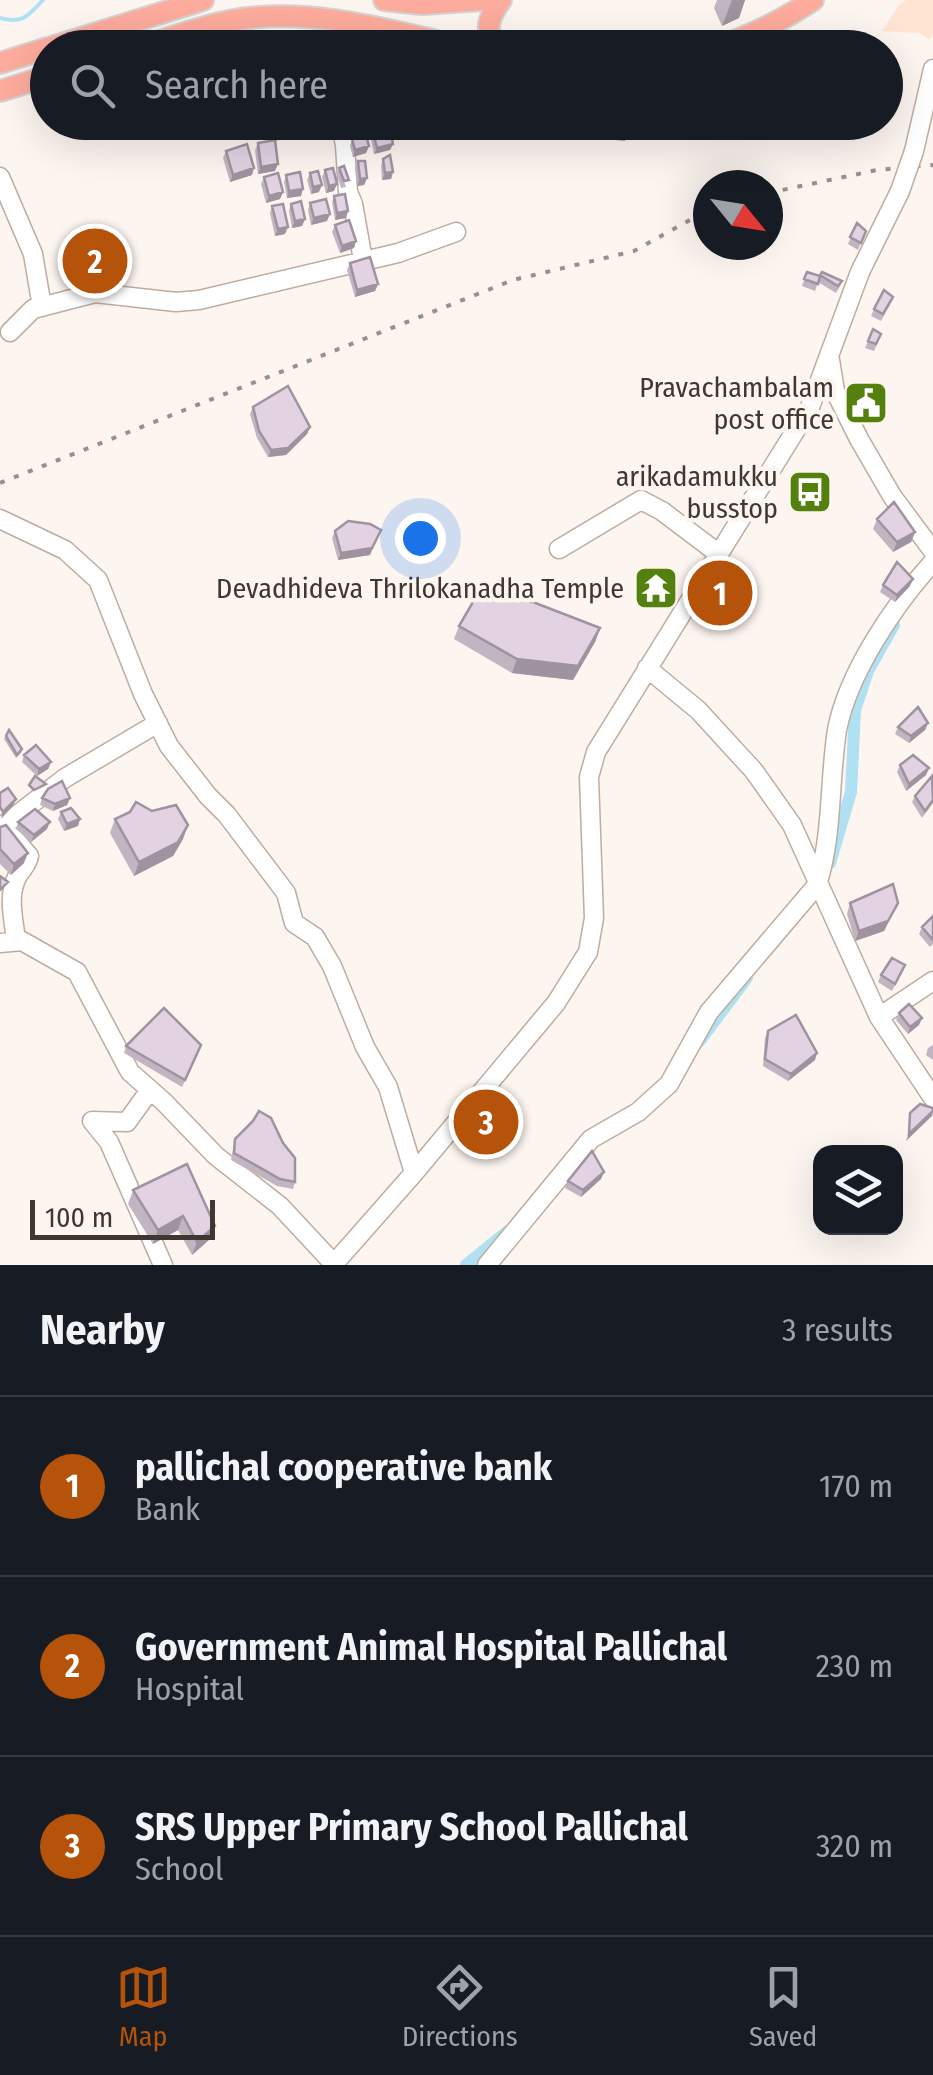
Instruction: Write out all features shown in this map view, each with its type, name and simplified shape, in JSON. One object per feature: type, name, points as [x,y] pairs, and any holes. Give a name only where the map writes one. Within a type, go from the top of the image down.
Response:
[{"type":"main road","points":[[106,30],[204,0]]},
{"type":"main road","points":[[384,0],[422,4],[481,0]]},
{"type":"main road","points":[[488,30],[492,13],[501,0]]},
{"type":"main road","points":[[758,30],[813,0]]},
{"type":"main road","points":[[200,30],[230,21],[310,16],[379,30]]},
{"type":"main road","points":[[0,63],[30,54]]},
{"type":"main road","points":[[0,91],[30,82]]},
{"type":"street","points":[[339,30],[340,22]]},
{"type":"street","points":[[158,723],[66,778],[2,826],[29,856],[11,896],[8,942],[22,940],[77,972],[130,1072],[216,1156],[280,1206],[333,1264],[556,1003],[588,952],[594,918],[589,777],[596,752],[810,407],[860,272],[900,192],[933,69]]},
{"type":"street","points":[[344,140],[348,192],[354,204],[364,260]]},
{"type":"street","points":[[0,177],[33,254],[42,307]]},
{"type":"street","points":[[10,332],[33,310],[95,292],[176,302],[199,300],[398,252],[456,232]]},
{"type":"street","points":[[829,356],[835,391],[859,439],[892,496],[933,551]]},
{"type":"street","points":[[559,548],[641,500],[719,554]]},
{"type":"street","points":[[0,519],[65,550],[98,580],[143,694],[170,746],[286,894],[294,923],[315,936],[332,966],[365,1048],[388,1087],[414,1173]]},
{"type":"street","points":[[486,1265],[591,1139],[638,1112],[669,1084],[709,1012],[817,885],[824,862],[838,727],[854,679],[885,626],[933,562]]},
{"type":"street","points":[[648,668],[698,710],[754,771],[792,825],[879,1017],[933,1098]]},
{"type":"street","points":[[879,1017],[933,981]]},
{"type":"street","points":[[150,1090],[127,1122],[92,1121],[109,1142],[164,1265]]},
{"type":"shaded area","points":[[906,0],[933,0],[930,40],[919,33],[883,30]]},
{"type":"shaded area","points":[[81,238],[114,239],[108,283],[76,284]]},
{"type":"building","points":[[275,140],[278,164],[261,167],[258,143]]},
{"type":"building","points":[[352,140],[367,140],[369,146],[355,150]]},
{"type":"building","points":[[375,140],[392,140],[393,144],[377,148]]},
{"type":"building","points":[[247,144],[254,168],[233,175],[226,151]]},
{"type":"building","points":[[390,155],[393,172],[385,173],[383,159]]},
{"type":"building","points":[[358,161],[365,161],[367,178],[360,179]]},
{"type":"building","points":[[344,166],[349,180],[344,181],[339,168]]},
{"type":"building","points":[[333,168],[337,184],[329,186],[325,170]]},
{"type":"building","points":[[318,171],[322,185],[313,187],[310,173]]},
{"type":"building","points":[[300,172],[303,189],[289,191],[286,175]]},
{"type":"building","points":[[278,173],[283,192],[269,196],[264,177]]},
{"type":"building","points":[[345,194],[348,211],[337,213],[334,196]]},
{"type":"building","points":[[326,199],[330,214],[314,218],[310,203]]},
{"type":"building","points":[[301,201],[305,219],[295,221],[291,204]]},
{"type":"building","points":[[283,204],[288,227],[278,229],[272,206]]},
{"type":"building","points":[[349,220],[356,241],[342,246],[335,225]]},
{"type":"building","points":[[857,223],[866,231],[861,243],[850,237]]},
{"type":"building","points":[[370,257],[378,284],[357,290],[350,263]]},
{"type":"building","points":[[807,272],[820,276],[818,284],[804,279]]},
{"type":"building","points":[[822,272],[842,281],[838,286],[820,275]]},
{"type":"building","points":[[884,290],[893,297],[883,314],[874,309]]},
{"type":"building","points":[[873,329],[881,334],[876,344],[868,341]]},
{"type":"building","points":[[288,386],[310,427],[288,448],[271,450],[259,431],[253,407]]},
{"type":"building","points":[[875,386],[878,404],[863,405],[859,388]]},
{"type":"building","points":[[894,502],[915,532],[897,542],[877,519]]},
{"type":"building","points":[[348,521],[381,530],[372,548],[341,553],[335,531]]},
{"type":"building","points":[[897,562],[913,579],[897,595],[883,585]]},
{"type":"building","points":[[716,569],[739,583],[728,602],[706,590]]},
{"type":"building","points":[[484,583],[600,628],[578,666],[517,659],[459,626]]},
{"type":"building","points":[[918,707],[928,723],[911,736],[898,727]]},
{"type":"building","points":[[9,730],[22,749],[17,755],[6,736]]},
{"type":"building","points":[[36,745],[51,762],[39,769],[24,755]]},
{"type":"building","points":[[913,755],[929,768],[909,784],[900,765]]},
{"type":"building","points":[[35,776],[46,784],[34,790],[29,785]]},
{"type":"building","points":[[932,776],[933,800],[925,811],[915,796]]},
{"type":"building","points":[[62,781],[70,798],[55,804],[42,798],[48,789]]},
{"type":"building","points":[[8,788],[16,799],[3,812],[0,793]]},
{"type":"building","points":[[136,802],[152,811],[176,805],[188,825],[178,842],[139,862],[115,819],[130,812]]},
{"type":"building","points":[[71,808],[80,819],[67,824],[61,812]]},
{"type":"building","points":[[35,809],[50,822],[34,835],[18,822]]},
{"type":"building","points":[[6,825],[28,853],[14,864],[0,849],[0,827]]},
{"type":"building","points":[[893,884],[898,903],[888,921],[859,931],[850,903]]},
{"type":"building","points":[[933,916],[933,940],[922,927]]},
{"type":"building","points":[[892,958],[905,965],[895,984],[881,975]]},
{"type":"building","points":[[909,1004],[922,1018],[910,1027],[899,1013]]},
{"type":"building","points":[[164,1008],[201,1045],[185,1080],[126,1046]]},
{"type":"building","points":[[796,1015],[817,1053],[791,1074],[765,1059],[768,1031]]},
{"type":"building","points":[[491,1099],[503,1117],[490,1130],[475,1112]]},
{"type":"building","points":[[920,1104],[933,1111],[909,1134],[910,1113]]},
{"type":"building","points":[[259,1111],[271,1118],[295,1158],[295,1182],[280,1179],[234,1153],[235,1139]]},
{"type":"building","points":[[592,1151],[604,1172],[583,1190],[568,1181]]},
{"type":"building","points":[[187,1164],[215,1226],[197,1242],[183,1216],[158,1230],[133,1190]]},
{"type":"waterway","points":[[0,18],[24,17],[43,0]]},
{"type":"waterway","points":[[830,863],[851,792],[855,710],[868,671],[894,625]]},
{"type":"waterway","points":[[699,1042],[747,978]]},
{"type":"waterway","points":[[466,1265],[508,1231]]},
{"type":"railway","points":[[783,190],[877,170],[933,165]]},
{"type":"railway","points":[[0,483],[513,280],[634,251],[693,218]]},
{"type":"place","name":"Government Animal Hospital Pallichal","points":[[95,261]]},
{"type":"place","name":"Pravachambalam post office","points":[[866,403]]},
{"type":"place","name":"arikadamukku busstop","points":[[810,492]]},
{"type":"place","name":"Devadhideva Thrilokanadha Temple","points":[[656,588]]},
{"type":"place","name":"pallichal cooperative bank","points":[[720,593]]},
{"type":"place","name":"SRS Upper Primary School Pallichal","points":[[486,1122]]}]
